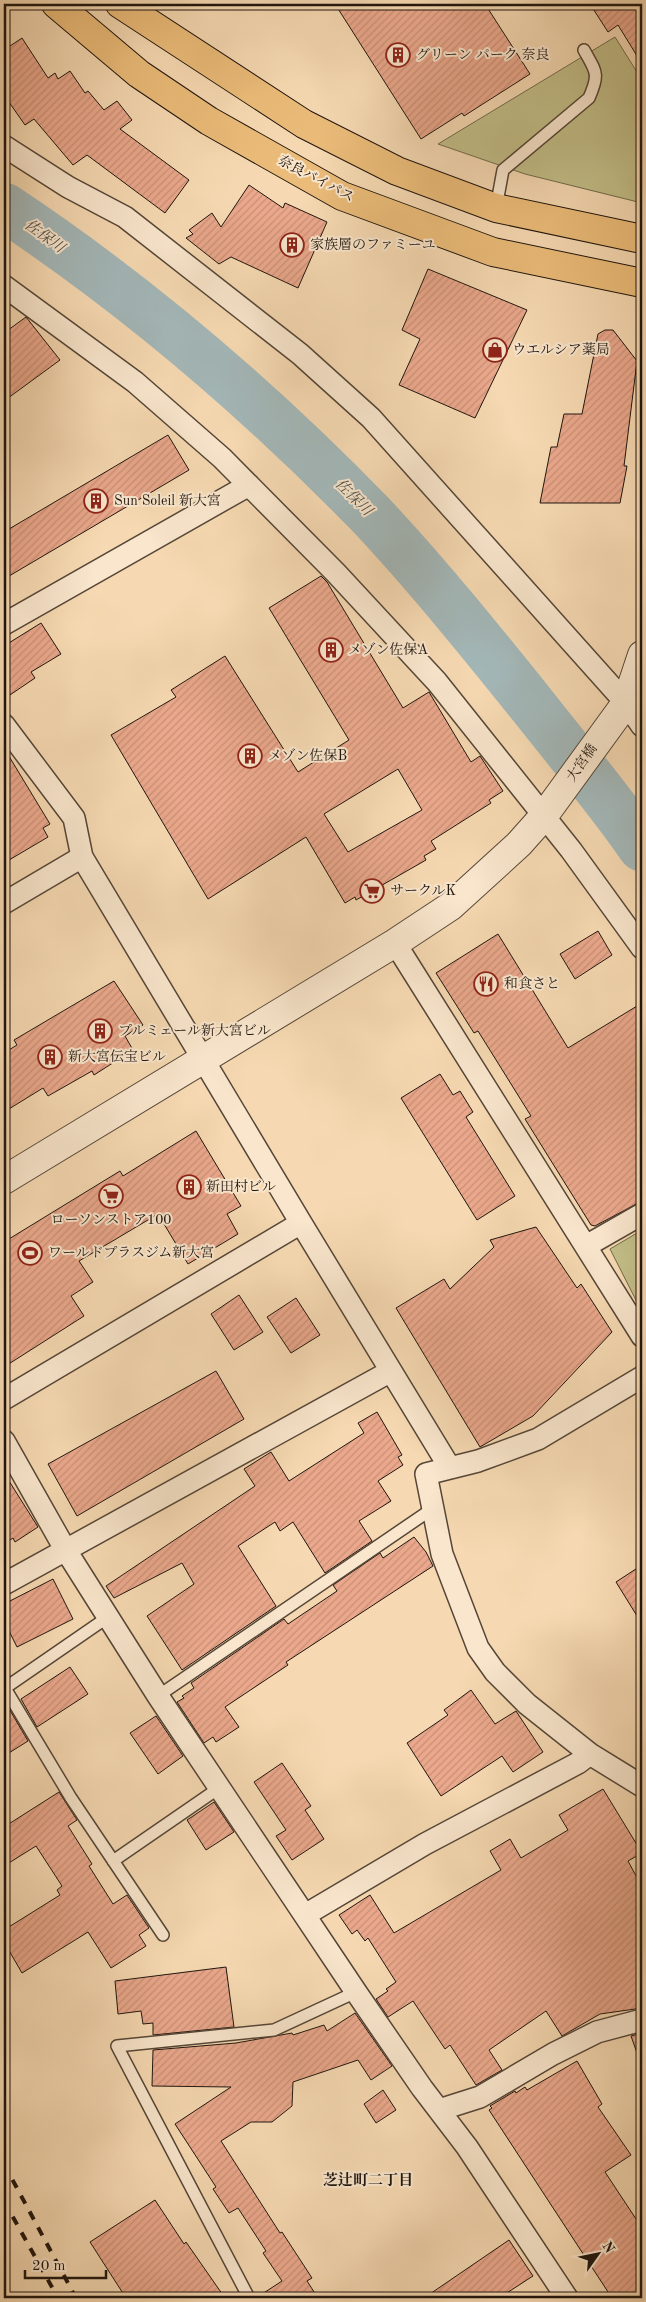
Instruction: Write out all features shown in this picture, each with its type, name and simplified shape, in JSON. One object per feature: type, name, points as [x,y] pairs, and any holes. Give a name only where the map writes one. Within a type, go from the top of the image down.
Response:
[{"type":"highway","name":"奈良バイパス","points":[[56,4],[138,74],[209,121],[342,196],[493,252],[642,283]]},
{"type":"highway","points":[[120,4],[304,124],[396,171],[496,208],[642,239]]},
{"type":"street","points":[[4,146],[68,187],[124,216],[307,360],[371,418],[626,711],[642,726]]},
{"type":"street","points":[[4,286],[135,382],[222,458],[336,573],[437,682],[548,811],[571,850],[642,948]]},
{"type":"street","points":[[4,624],[249,485]]},
{"type":"street","name":"大宮橋","points":[[4,1180],[396,943],[451,906],[519,844],[548,811],[626,711],[642,655]]},
{"type":"street","points":[[4,725],[74,818],[82,857],[300,1223],[450,1468]]},
{"type":"street","points":[[4,903],[82,857]]},
{"type":"street","points":[[396,943],[642,1336]]},
{"type":"street","points":[[586,1246],[642,1214]]},
{"type":"street","points":[[4,1399],[300,1223]]},
{"type":"street","points":[[4,1584],[391,1371]]},
{"type":"street","points":[[642,1377],[538,1439],[478,1461],[426,1474],[442,1554],[478,1648],[495,1672],[527,1704],[590,1754],[642,1786]]},
{"type":"street","points":[[4,1441],[65,1549],[158,1696],[356,1992],[467,2147],[567,2298]]},
{"type":"street","points":[[305,1915],[425,1844],[578,1763],[590,1754]]},
{"type":"street","points":[[439,2110],[480,2097],[553,2054],[597,2032],[642,2020]]},
{"type":"lane","points":[[496,208],[503,170],[589,98],[596,82],[596,72],[584,50]]},
{"type":"lane","points":[[158,1696],[432,1509]]},
{"type":"lane","points":[[108,1617],[5,1688],[71,1798],[163,1934]]},
{"type":"lane","points":[[113,1861],[219,1788]]},
{"type":"lane","points":[[249,2298],[117,2046],[274,2030],[356,1992]]},
{"type":"shaded area","points":[[615,37],[642,80],[642,203],[525,174],[438,144]]},
{"type":"shaded area","points":[[642,1230],[642,1312],[610,1249]]},
{"type":"building","name":"グリーン パーク 奈良","points":[[335,4],[485,4],[530,74],[464,116],[462,113],[421,139]]},
{"type":"building","points":[[590,4],[642,4],[642,64],[618,25],[608,32]]},
{"type":"building","points":[[22,38],[48,78],[55,73],[58,79],[70,71],[85,93],[88,91],[104,110],[117,101],[132,120],[120,129],[189,180],[165,213],[87,155],[73,165],[34,119],[25,125],[4,95],[4,50]]},
{"type":"building","points":[[249,185],[283,208],[285,203],[327,222],[298,288],[231,257],[219,264],[186,238],[193,234],[189,230],[212,213],[221,227]]},
{"type":"building","points":[[428,269],[527,310],[475,418],[399,385],[420,339],[402,330]]},
{"type":"building","points":[[26,317],[60,360],[4,401],[4,333]]},
{"type":"building","points":[[605,330],[613,330],[637,361],[624,466],[627,466],[620,503],[540,503],[551,447],[557,447],[564,414],[582,414],[598,334]]},
{"type":"building","name":"Sun Soleil 新大宮","points":[[168,435],[189,470],[4,579],[4,532]]},
{"type":"building","points":[[321,576],[327,582],[403,708],[429,692],[471,762],[480,756],[503,791],[489,800],[491,803],[431,841],[436,849],[424,856],[426,860],[356,900],[355,897],[345,903],[306,837],[208,899],[111,735],[176,697],[171,690],[225,656],[298,772],[349,740],[269,608]],"holes":[[[398,769],[422,810],[348,852],[324,814]]]},
{"type":"building","points":[[41,623],[61,654],[31,672],[35,678],[4,699],[4,646]]},
{"type":"building","points":[[4,748],[50,824],[43,828],[48,837],[4,863]]},
{"type":"building","points":[[598,931],[612,955],[575,979],[560,954]]},
{"type":"building","points":[[498,934],[568,1048],[642,1003],[642,1201],[595,1226],[591,1225],[525,1119],[531,1116],[478,1031],[474,1033],[436,973]]},
{"type":"building","points":[[114,981],[143,1025],[125,1036],[133,1050],[94,1075],[92,1071],[48,1096],[43,1088],[4,1112],[4,1053],[17,1045],[14,1040]]},
{"type":"building","points":[[440,1074],[453,1095],[460,1091],[473,1112],[466,1117],[515,1196],[477,1220],[401,1098]]},
{"type":"building","points":[[196,1131],[241,1206],[227,1214],[238,1234],[188,1264],[158,1214],[79,1261],[93,1282],[71,1296],[84,1316],[4,1367],[4,1242],[120,1171],[123,1176]]},
{"type":"building","points":[[536,1227],[577,1288],[581,1284],[612,1332],[533,1416],[480,1447],[396,1308],[444,1279],[450,1289],[494,1247],[490,1240]]},
{"type":"building","points":[[239,1295],[263,1332],[234,1350],[211,1314]]},
{"type":"building","points":[[296,1298],[320,1335],[291,1353],[267,1317]]},
{"type":"building","points":[[216,1371],[244,1419],[77,1516],[48,1464]]},
{"type":"building","points":[[377,1412],[402,1455],[398,1457],[403,1465],[378,1481],[391,1501],[359,1521],[372,1541],[325,1573],[293,1522],[280,1531],[275,1522],[238,1546],[276,1606],[182,1670],[147,1616],[194,1584],[182,1563],[114,1598],[106,1586],[255,1486],[244,1469],[271,1452],[289,1481],[364,1433],[358,1423]]},
{"type":"building","points":[[4,1473],[38,1527],[15,1542],[13,1538],[4,1544]]},
{"type":"building","points":[[414,1537],[426,1552],[433,1566],[286,1662],[288,1665],[225,1707],[239,1727],[216,1742],[213,1737],[204,1743],[177,1702],[194,1688],[191,1683],[284,1619],[288,1624],[337,1591],[333,1585],[380,1553],[383,1558]]},
{"type":"building","points":[[642,1565],[642,1624],[616,1582]]},
{"type":"building","points":[[53,1579],[73,1619],[17,1647],[4,1621],[4,1604]]},
{"type":"building","points":[[70,1667],[88,1694],[37,1727],[21,1699]]},
{"type":"building","points":[[471,1690],[495,1724],[516,1711],[543,1752],[513,1772],[502,1756],[441,1796],[407,1743],[448,1715],[444,1710]]},
{"type":"building","points":[[4,1700],[28,1741],[4,1756]]},
{"type":"building","points":[[156,1716],[183,1756],[158,1774],[130,1733]]},
{"type":"building","points":[[282,1763],[311,1806],[305,1810],[324,1839],[292,1860],[276,1836],[286,1830],[254,1782]]},
{"type":"building","points":[[603,1789],[642,1853],[628,1861],[642,1887],[642,2008],[600,2014],[562,2036],[546,2011],[489,2050],[502,2070],[476,2085],[450,2045],[445,2049],[413,2001],[388,2017],[376,1999],[388,1991],[386,1989],[396,1982],[368,1938],[365,1941],[357,1930],[352,1934],[339,1915],[370,1895],[394,1933],[501,1870],[490,1851],[510,1839],[521,1858],[568,1830],[559,1815]]},
{"type":"building","points":[[59,1792],[77,1820],[68,1826],[92,1864],[89,1866],[113,1904],[127,1895],[149,1928],[139,1935],[146,1946],[111,1968],[88,1932],[22,1973],[4,1942],[4,1930],[60,1895],[57,1890],[62,1886],[36,1846],[4,1866],[4,1827]]},
{"type":"building","points":[[214,1802],[234,1832],[206,1850],[187,1820]]},
{"type":"building","points":[[226,1967],[234,2027],[153,2035],[153,2023],[143,2024],[141,2011],[118,2014],[115,1981]]},
{"type":"building","points":[[355,2013],[392,2066],[371,2080],[358,2060],[293,2082],[292,2106],[272,2122],[251,2122],[221,2141],[280,2233],[282,2232],[312,2278],[307,2281],[318,2298],[256,2298],[282,2281],[263,2253],[266,2251],[238,2208],[229,2213],[213,2189],[216,2187],[175,2124],[231,2087],[152,2086],[153,2050],[236,2043],[292,2033],[293,2035],[324,2025],[327,2031]]},
{"type":"building","points":[[642,2033],[642,2052],[637,2053],[631,2036]]},
{"type":"building","points":[[577,2061],[602,2104],[598,2107],[631,2155],[605,2172],[642,2228],[642,2298],[612,2298],[489,2110],[492,2108],[490,2106],[515,2091],[516,2093],[525,2087],[527,2090]]},
{"type":"building","points":[[383,2090],[396,2110],[376,2123],[364,2104]]},
{"type":"building","points":[[155,2200],[184,2244],[186,2242],[225,2298],[126,2298],[90,2242]]},
{"type":"building","points":[[509,2240],[533,2276],[499,2298],[424,2298]]},
{"type":"waterway","name":"佐保川","points":[[4,207],[101,276],[195,351],[286,431],[371,515],[393,538],[496,660],[604,795],[642,847]]},
{"type":"railway","points":[[4,2164],[76,2298]]},
{"type":"railway","points":[[4,2201],[58,2298]]},
{"type":"place","name":"グリーン パーク 奈良","points":[[398,55]]},
{"type":"place","name":"家族層のファミーユ","points":[[292,245]]},
{"type":"place","name":"ウエルシア薬局","points":[[495,350]]},
{"type":"place","name":"Sun Soleil 新大宮","points":[[96,501]]},
{"type":"place","name":"メゾン佐保A","points":[[331,650]]},
{"type":"place","name":"メゾン佐保B","points":[[250,756]]},
{"type":"place","name":"サークルK","points":[[372,891]]},
{"type":"place","name":"和食さと","points":[[486,984]]},
{"type":"place","name":"プルミェール新大宮ビル","points":[[100,1031]]},
{"type":"place","name":"新大宮伝宝ビル","points":[[50,1057]]},
{"type":"place","name":"新田村ビル","points":[[189,1187]]},
{"type":"place","name":"ローソンストア100","points":[[111,1196]]},
{"type":"place","name":"ワールドプラスジム新大宮","points":[[30,1253]]},
{"type":"district","name":"芝辻町二丁目","points":[[368,2181]]}]
